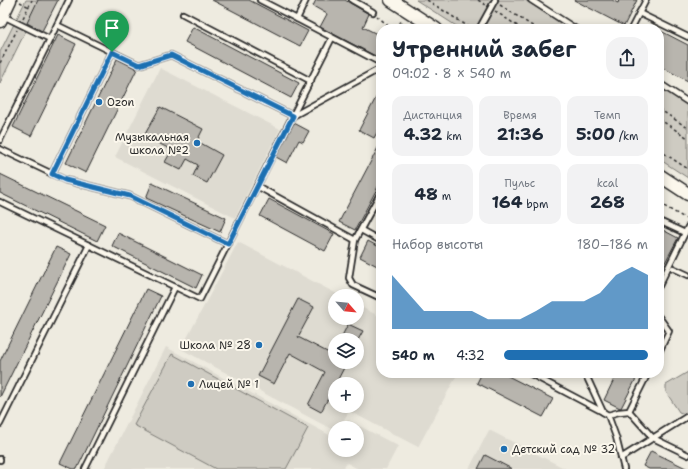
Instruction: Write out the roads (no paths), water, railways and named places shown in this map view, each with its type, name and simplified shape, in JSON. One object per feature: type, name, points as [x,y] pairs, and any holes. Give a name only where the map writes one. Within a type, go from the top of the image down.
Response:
[{"type":"main road","points":[[1,18],[10,0]]},
{"type":"main road","points":[[391,0],[428,24]]},
{"type":"main road","points":[[664,178],[688,194]]},
{"type":"lane","points":[[0,140],[69,0]]},
{"type":"lane","points":[[260,0],[376,60]]},
{"type":"lane","points":[[297,19],[306,0]]},
{"type":"lane","points":[[352,0],[373,12]]},
{"type":"lane","points":[[482,24],[495,0]]},
{"type":"lane","points":[[531,0],[568,24]]},
{"type":"lane","points":[[634,24],[646,0]]},
{"type":"lane","points":[[640,13],[662,24]]},
{"type":"lane","points":[[183,14],[311,81]]},
{"type":"lane","points":[[1,18],[20,24],[50,38]]},
{"type":"lane","points":[[57,25],[139,65],[171,55],[293,116]]},
{"type":"lane","points":[[664,25],[688,37]]},
{"type":"lane","points":[[0,202],[200,300],[332,38]]},
{"type":"lane","points":[[52,174],[112,52]]},
{"type":"lane","points":[[293,116],[376,71]]},
{"type":"lane","points":[[664,86],[688,102]]},
{"type":"lane","points":[[0,149],[65,180],[130,196],[228,244]]},
{"type":"lane","points":[[258,186],[355,240]]},
{"type":"lane","points":[[376,201],[355,240],[349,278],[353,285],[376,296]]},
{"type":"lane","points":[[664,223],[685,233]]},
{"type":"lane","points":[[664,276],[688,227]]},
{"type":"lane","points":[[360,230],[376,238]]},
{"type":"lane","points":[[0,424],[89,245]]},
{"type":"lane","points":[[673,268],[688,275]]},
{"type":"lane","points":[[85,469],[175,287]]},
{"type":"lane","points":[[664,323],[670,331],[664,342]]},
{"type":"lane","points":[[538,378],[608,416],[624,469]]},
{"type":"lane","points":[[587,378],[603,412]]},
{"type":"lane","points":[[629,411],[646,378]]},
{"type":"lane","points":[[608,416],[619,412],[629,411]]},
{"type":"lane","points":[[629,411],[653,438],[688,456]]},
{"type":"lane","points":[[621,458],[688,416]]},
{"type":"place","name":"Ozon","points":[[99,102]]},
{"type":"place","name":"Музыкальная школа №2","points":[[197,143]]},
{"type":"place","name":"Школа № 28","points":[[259,345]]},
{"type":"place","name":"Лицей № 1","points":[[191,384]]},
{"type":"place","name":"Детский сад № 32","points":[[504,449]]}]
